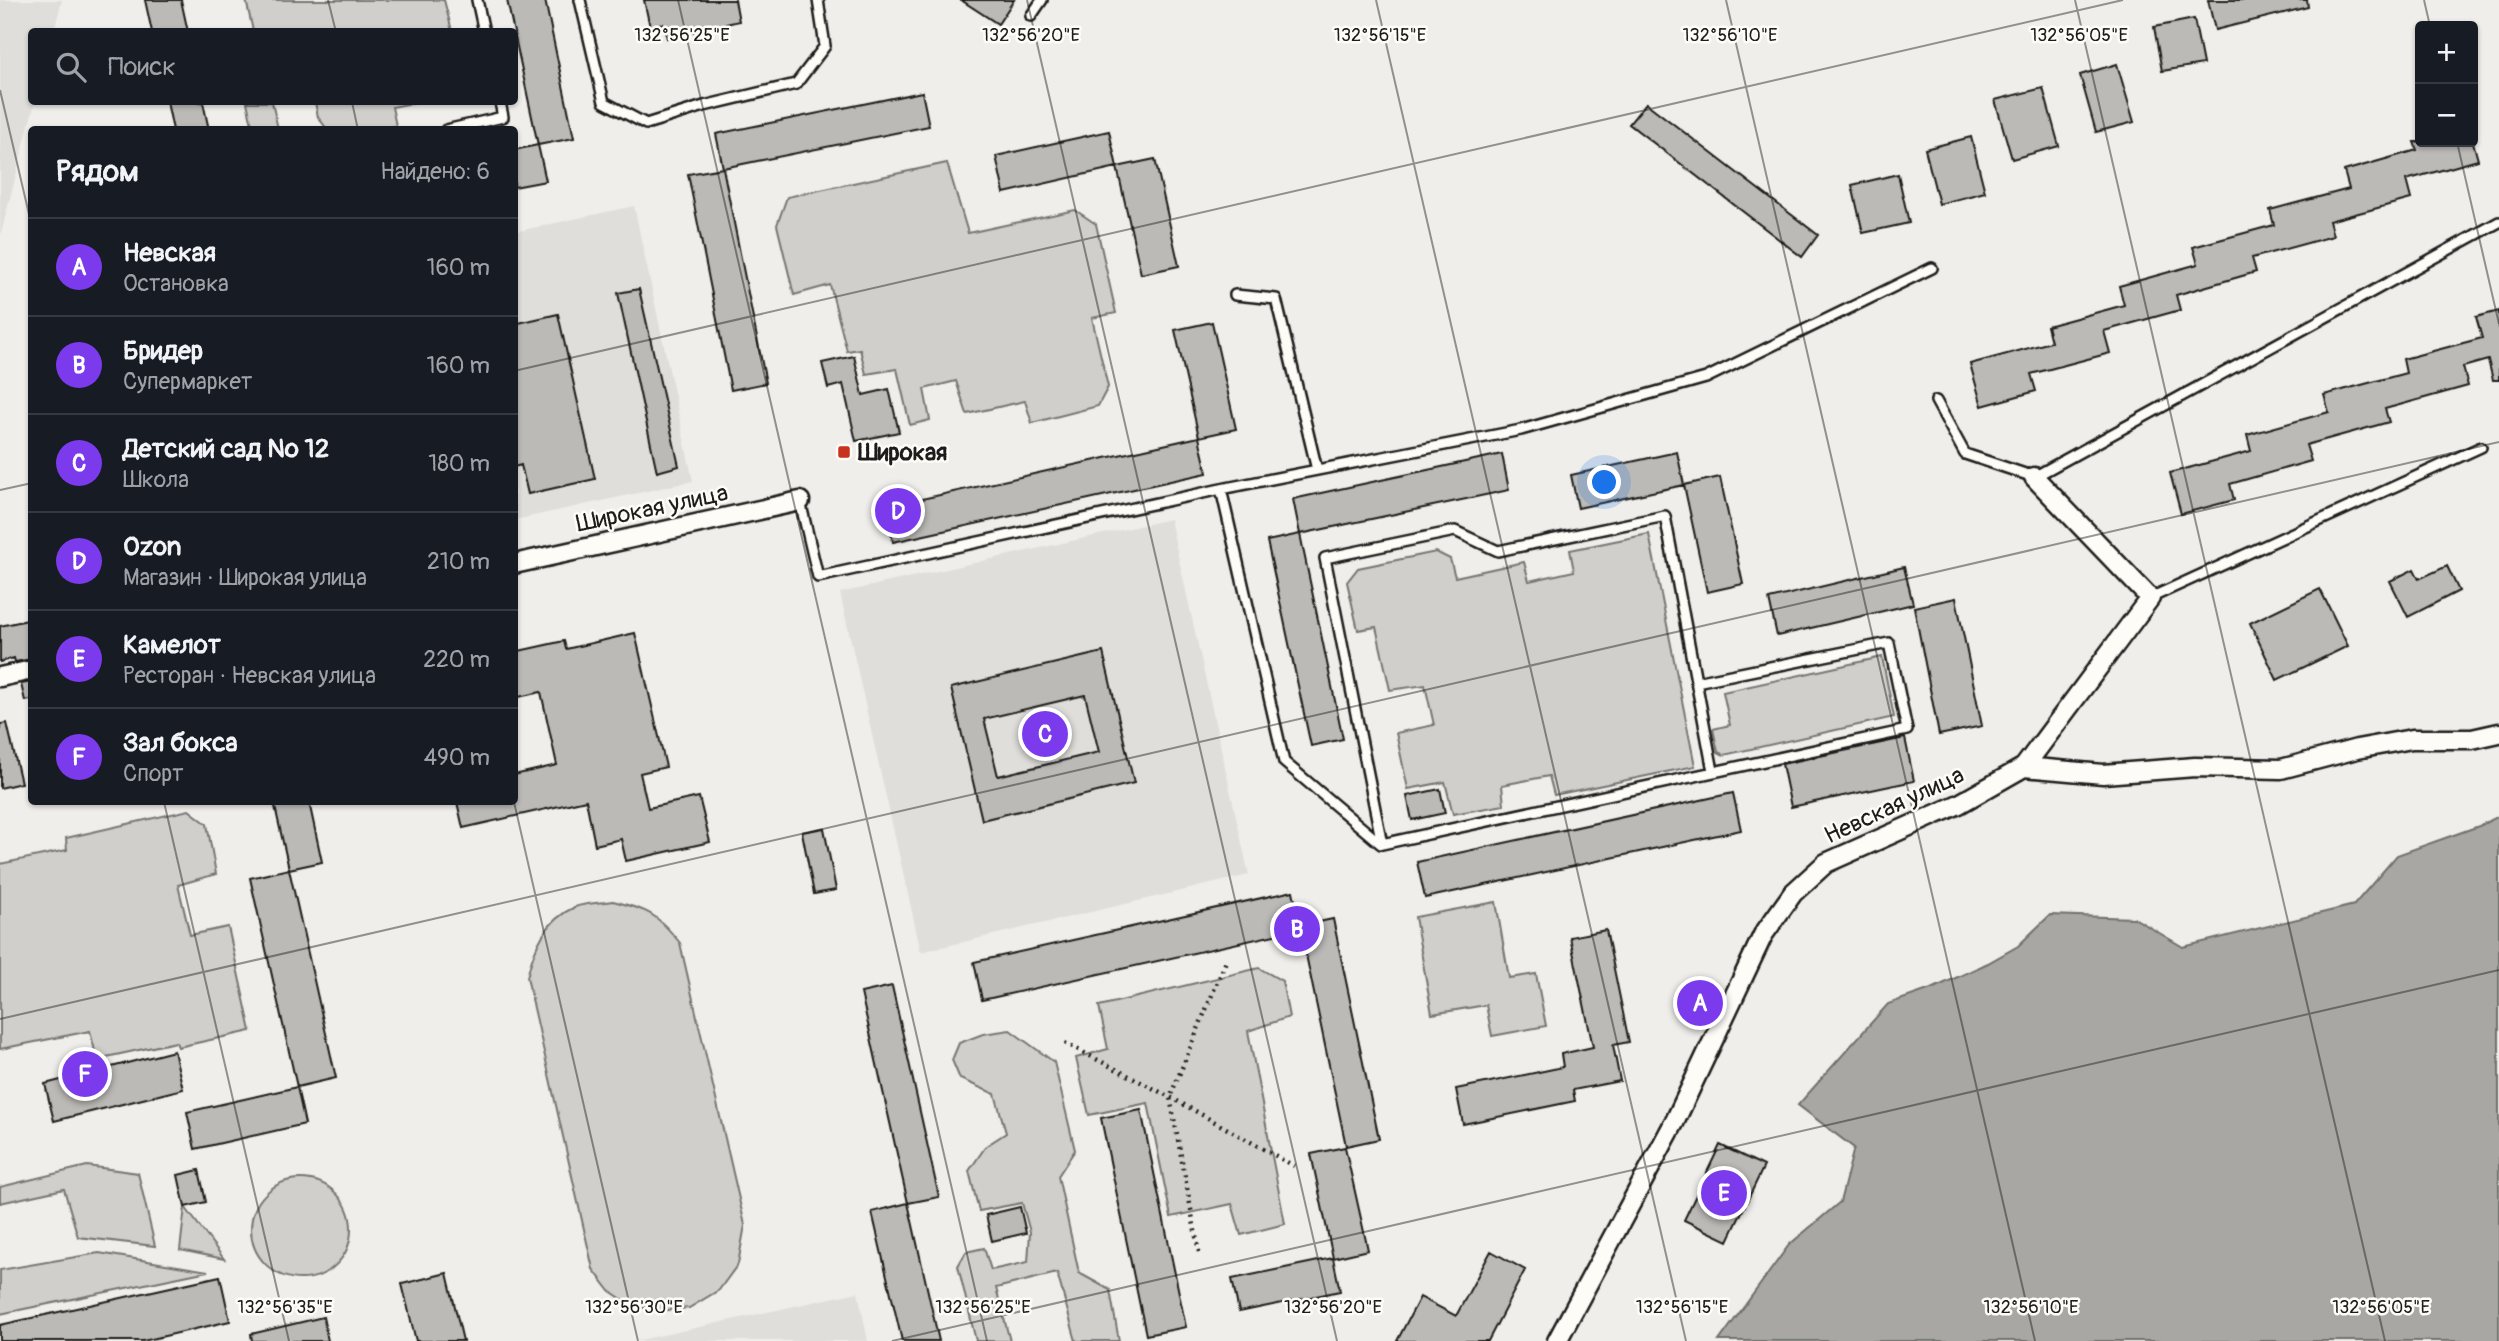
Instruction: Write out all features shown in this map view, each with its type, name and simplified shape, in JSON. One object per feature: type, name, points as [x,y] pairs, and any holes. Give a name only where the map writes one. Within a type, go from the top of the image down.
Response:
[{"type":"street","points":[[2034,477],[2150,598]]},
{"type":"street","name":"Широкая улица","points":[[518,563],[800,501]]},
{"type":"street","name":"Невская улица","points":[[1557,1341],[1675,1121],[1763,935],[1793,893],[1826,863],[1959,804],[2024,766],[2150,598]]},
{"type":"street","points":[[0,677],[28,671]]},
{"type":"street","points":[[2024,766],[2103,774],[2196,767],[2281,769],[2357,748],[2412,739],[2472,739],[2499,733]]},
{"type":"lane","points":[[477,0],[483,28]]},
{"type":"lane","points":[[580,0],[604,102],[646,124],[704,106],[796,84],[825,46],[818,0]]},
{"type":"lane","points":[[1031,16],[1042,0]]},
{"type":"lane","points":[[464,126],[503,117],[501,105]]},
{"type":"lane","points":[[1937,401],[1965,454],[2034,477],[2499,222]]},
{"type":"lane","points":[[800,501],[818,577],[1221,489],[1521,430],[1706,379],[1932,268]]},
{"type":"lane","points":[[1235,295],[1276,299],[1317,470]]},
{"type":"lane","points":[[2150,598],[2481,447]]},
{"type":"lane","points":[[1221,489],[1284,762],[1382,845]]},
{"type":"lane","points":[[1382,845],[1325,558],[1455,531],[1498,551],[1665,516],[1713,771]]},
{"type":"lane","points":[[1382,845],[1907,730],[1889,643],[1696,682]]},
{"type":"path","points":[[1199,1252],[1170,1097],[1226,961]]},
{"type":"path","points":[[1065,1043],[1170,1097],[1294,1166]]},
{"type":"shaded area","points":[[0,0],[62,0],[55,28],[28,28],[28,105],[34,105],[0,237]]},
{"type":"shaded area","points":[[246,0],[444,0],[451,28],[252,28]]},
{"type":"shaded area","points":[[248,105],[273,105],[277,126],[252,126]]},
{"type":"shaded area","points":[[316,105],[402,105],[392,107],[396,126],[325,126],[318,117]]},
{"type":"shaded area","points":[[947,163],[968,233],[1075,210],[1096,224],[1116,313],[1092,318],[1108,387],[1098,406],[1032,423],[1025,401],[967,414],[956,381],[924,389],[930,420],[910,425],[897,369],[866,374],[860,349],[847,351],[830,285],[794,295],[777,225],[787,197]]},
{"type":"shaded area","points":[[634,206],[693,481],[518,519],[518,231]]},
{"type":"shaded area","points":[[1170,519],[1249,875],[921,952],[840,593]]},
{"type":"shaded area","points":[[1649,534],[1695,766],[1554,795],[1549,776],[1502,785],[1504,805],[1453,814],[1445,782],[1408,789],[1396,733],[1434,725],[1425,685],[1390,690],[1376,627],[1358,630],[1347,582],[1358,568],[1436,552],[1450,559],[1455,577],[1524,562],[1529,581],[1574,571],[1570,550]]},
{"type":"shaded area","points":[[1882,657],[1894,717],[1724,755],[1718,752],[1713,729],[1730,725],[1723,692]]},
{"type":"shaded area","points":[[189,810],[207,824],[216,874],[178,885],[190,935],[228,927],[251,1031],[178,1047],[176,1042],[97,1059],[90,1031],[0,1049],[0,864],[67,850],[66,838]]},
{"type":"shaded area","points":[[2499,816],[2499,1341],[1719,1341],[1789,1245],[1840,1202],[1854,1148],[1798,1105],[1888,1004],[1934,988],[1988,963],[2018,946],[2050,915],[2134,918],[2183,947],[2354,905],[2397,855],[2479,826]]},
{"type":"shaded area","points":[[613,901],[635,907],[658,919],[680,943],[745,1225],[738,1264],[719,1290],[689,1308],[658,1311],[631,1305],[610,1291],[593,1269],[527,977],[542,936],[556,919],[575,907]]},
{"type":"shaded area","points":[[1496,902],[1509,978],[1536,974],[1546,1026],[1492,1036],[1486,1005],[1432,1014],[1415,917]]},
{"type":"shaded area","points":[[1259,968],[1282,981],[1289,1017],[1248,1031],[1285,1224],[1241,1235],[1232,1204],[1171,1217],[1148,1103],[1089,1115],[1076,1058],[1108,1049],[1099,1006]]},
{"type":"shaded area","points":[[1010,1030],[1054,1062],[1075,1150],[1058,1176],[1079,1273],[1110,1290],[1119,1341],[1076,1341],[1057,1273],[996,1288],[1010,1341],[976,1341],[958,1266],[966,1252],[984,1248],[991,1270],[1028,1262],[1030,1232],[1022,1203],[979,1211],[969,1171],[986,1146],[1006,1133],[995,1094],[960,1079],[952,1060],[959,1043],[983,1034]]},
{"type":"shaded area","points":[[87,1166],[138,1173],[155,1246],[78,1237],[64,1189],[0,1203],[0,1187]]},
{"type":"shaded area","points":[[301,1179],[329,1187],[343,1201],[351,1229],[343,1257],[329,1271],[301,1279],[273,1271],[259,1257],[251,1229],[259,1201],[273,1187]]},
{"type":"shaded area","points":[[185,1207],[224,1259],[180,1250]]},
{"type":"shaded area","points":[[99,1253],[208,1271],[0,1314],[0,1270]]},
{"type":"shaded area","points":[[858,1292],[868,1341],[636,1341]]},
{"type":"building","points":[[145,0],[181,0],[187,28],[151,28]]},
{"type":"building","points":[[507,0],[545,0],[574,138],[538,145],[518,51],[518,28],[513,28]]},
{"type":"building","points":[[644,0],[735,0],[739,21],[667,38],[663,24],[650,27]]},
{"type":"building","points":[[961,0],[1014,0],[998,24]]},
{"type":"building","points":[[2208,0],[2307,0],[2308,7],[2215,30]]},
{"type":"building","points":[[2194,19],[2203,64],[2162,71],[2154,27]]},
{"type":"building","points":[[2117,64],[2134,122],[2096,132],[2080,75]]},
{"type":"building","points":[[2043,88],[2059,146],[2012,159],[1995,100]]},
{"type":"building","points":[[922,92],[929,126],[723,168],[716,134]]},
{"type":"building","points":[[1646,103],[1818,235],[1802,257],[1629,124]]},
{"type":"building","points":[[168,105],[204,105],[208,126],[172,126]]},
{"type":"building","points":[[1109,131],[1117,167],[1004,193],[996,156]]},
{"type":"building","points":[[1971,137],[1985,192],[1939,204],[1925,149]]},
{"type":"building","points":[[538,145],[546,181],[518,186],[518,149]]},
{"type":"building","points":[[2416,147],[2474,147],[2478,160],[2406,180],[2411,199],[2329,221],[2333,236],[2252,258],[2256,272],[2176,295],[2180,310],[2104,331],[2110,353],[2031,374],[2036,391],[1982,406],[1970,364],[2051,342],[2047,326],[2124,305],[2119,286],[2198,264],[2193,247],[2274,225],[2270,210],[2349,189],[2344,171],[2417,150]]},
{"type":"building","points":[[1155,159],[1179,266],[1141,274],[1117,167]]},
{"type":"building","points":[[723,168],[766,383],[731,390],[688,174]]},
{"type":"building","points":[[1898,174],[1909,223],[1863,233],[1852,185]]},
{"type":"building","points":[[639,289],[679,466],[657,472],[618,293]]},
{"type":"building","points":[[2499,311],[2499,380],[2493,380],[2488,360],[2463,367],[2468,386],[2385,409],[2389,422],[2306,445],[2311,461],[2230,484],[2234,500],[2181,514],[2170,473],[2251,451],[2247,435],[2329,412],[2324,395],[2406,373],[2403,359],[2482,338],[2476,317]]},
{"type":"building","points":[[558,314],[595,479],[528,494],[521,465],[518,466],[518,323]]},
{"type":"building","points":[[1212,322],[1236,429],[1199,437],[1175,330]]},
{"type":"building","points":[[854,356],[863,395],[889,389],[899,432],[856,441],[843,384],[828,388],[822,363]]},
{"type":"building","points":[[1199,437],[1207,473],[893,542],[886,507]]},
{"type":"building","points":[[1677,452],[1684,485],[1578,508],[1571,475]]},
{"type":"building","points":[[1502,454],[1509,490],[1300,534],[1293,499]]},
{"type":"building","points":[[1720,477],[1743,584],[1707,592],[1684,485]]},
{"type":"building","points":[[1300,534],[1343,739],[1311,746],[1267,541]]},
{"type":"building","points":[[2447,566],[2459,591],[2408,617],[2390,581],[2414,569],[2419,579]]},
{"type":"building","points":[[1904,567],[1913,604],[1777,636],[1769,599]]},
{"type":"building","points":[[2320,589],[2348,646],[2277,680],[2250,623]]},
{"type":"building","points":[[1956,598],[1982,726],[1939,735],[1914,607]]},
{"type":"building","points":[[28,620],[28,660],[15,662],[14,658],[0,662],[0,626]]},
{"type":"building","points":[[635,633],[666,767],[640,773],[648,808],[699,797],[710,842],[626,861],[621,839],[595,845],[586,800],[463,828],[458,805],[518,805],[518,774],[557,765],[541,692],[518,697],[518,651],[564,641],[566,649]]},
{"type":"building","points":[[1103,652],[1134,783],[982,820],[951,688]],"holes":[[[1085,695],[1099,752],[998,776],[984,719]]]},
{"type":"building","points":[[28,683],[28,701],[25,701],[21,684]]},
{"type":"building","points":[[7,723],[21,783],[0,788],[0,724]]},
{"type":"building","points":[[1905,738],[1914,781],[1791,807],[1782,764]]},
{"type":"building","points":[[1440,789],[1445,813],[1412,820],[1407,796]]},
{"type":"building","points":[[1733,793],[1741,830],[1425,898],[1417,862]]},
{"type":"building","points":[[275,805],[310,805],[322,862],[289,869]]},
{"type":"building","points":[[824,828],[836,890],[814,894],[802,832]]},
{"type":"building","points":[[289,869],[336,1078],[297,1087],[250,878]]},
{"type":"building","points":[[1293,891],[1301,929],[982,1000],[974,962]]},
{"type":"building","points":[[1333,919],[1379,1139],[1346,1146],[1300,926]]},
{"type":"building","points":[[1606,930],[1629,1042],[1613,1045],[1620,1081],[1573,1090],[1575,1101],[1463,1124],[1456,1089],[1563,1067],[1561,1054],[1593,1047],[1570,937]]},
{"type":"building","points":[[892,986],[939,1197],[908,1203],[861,993]]},
{"type":"building","points":[[174,1051],[183,1089],[54,1121],[45,1084]]},
{"type":"building","points":[[297,1087],[305,1124],[195,1149],[187,1112]]},
{"type":"building","points":[[1141,1110],[1186,1327],[1146,1335],[1101,1118]]},
{"type":"building","points":[[1720,1145],[1764,1166],[1728,1241],[1684,1220]]},
{"type":"building","points":[[1345,1147],[1368,1250],[1333,1258],[1311,1154]]},
{"type":"building","points":[[199,1170],[206,1202],[185,1207],[178,1175]]},
{"type":"building","points":[[908,1203],[939,1341],[902,1341],[872,1212]]},
{"type":"building","points":[[1020,1207],[1026,1233],[992,1241],[986,1215]]},
{"type":"building","points":[[1491,1251],[1525,1270],[1488,1341],[1397,1341],[1420,1297],[1456,1316]]},
{"type":"building","points":[[1333,1258],[1340,1291],[1239,1312],[1232,1279]]},
{"type":"building","points":[[447,1273],[463,1341],[416,1341],[402,1284]]},
{"type":"building","points":[[220,1276],[230,1321],[143,1341],[0,1341],[0,1325]]},
{"type":"building","points":[[323,1317],[328,1341],[252,1341],[251,1334]]},
{"type":"place","name":"Широкая","points":[[844,452]]},
{"type":"place","name":"Ozon","points":[[898,511]]},
{"type":"place","name":"Детский сад № 12","points":[[1045,734]]},
{"type":"place","name":"Бридер","points":[[1297,929]]},
{"type":"place","name":"Невская","points":[[1700,1003]]},
{"type":"place","name":"Зал бокса","points":[[85,1074]]},
{"type":"place","name":"Камелот","points":[[1724,1193]]}]
